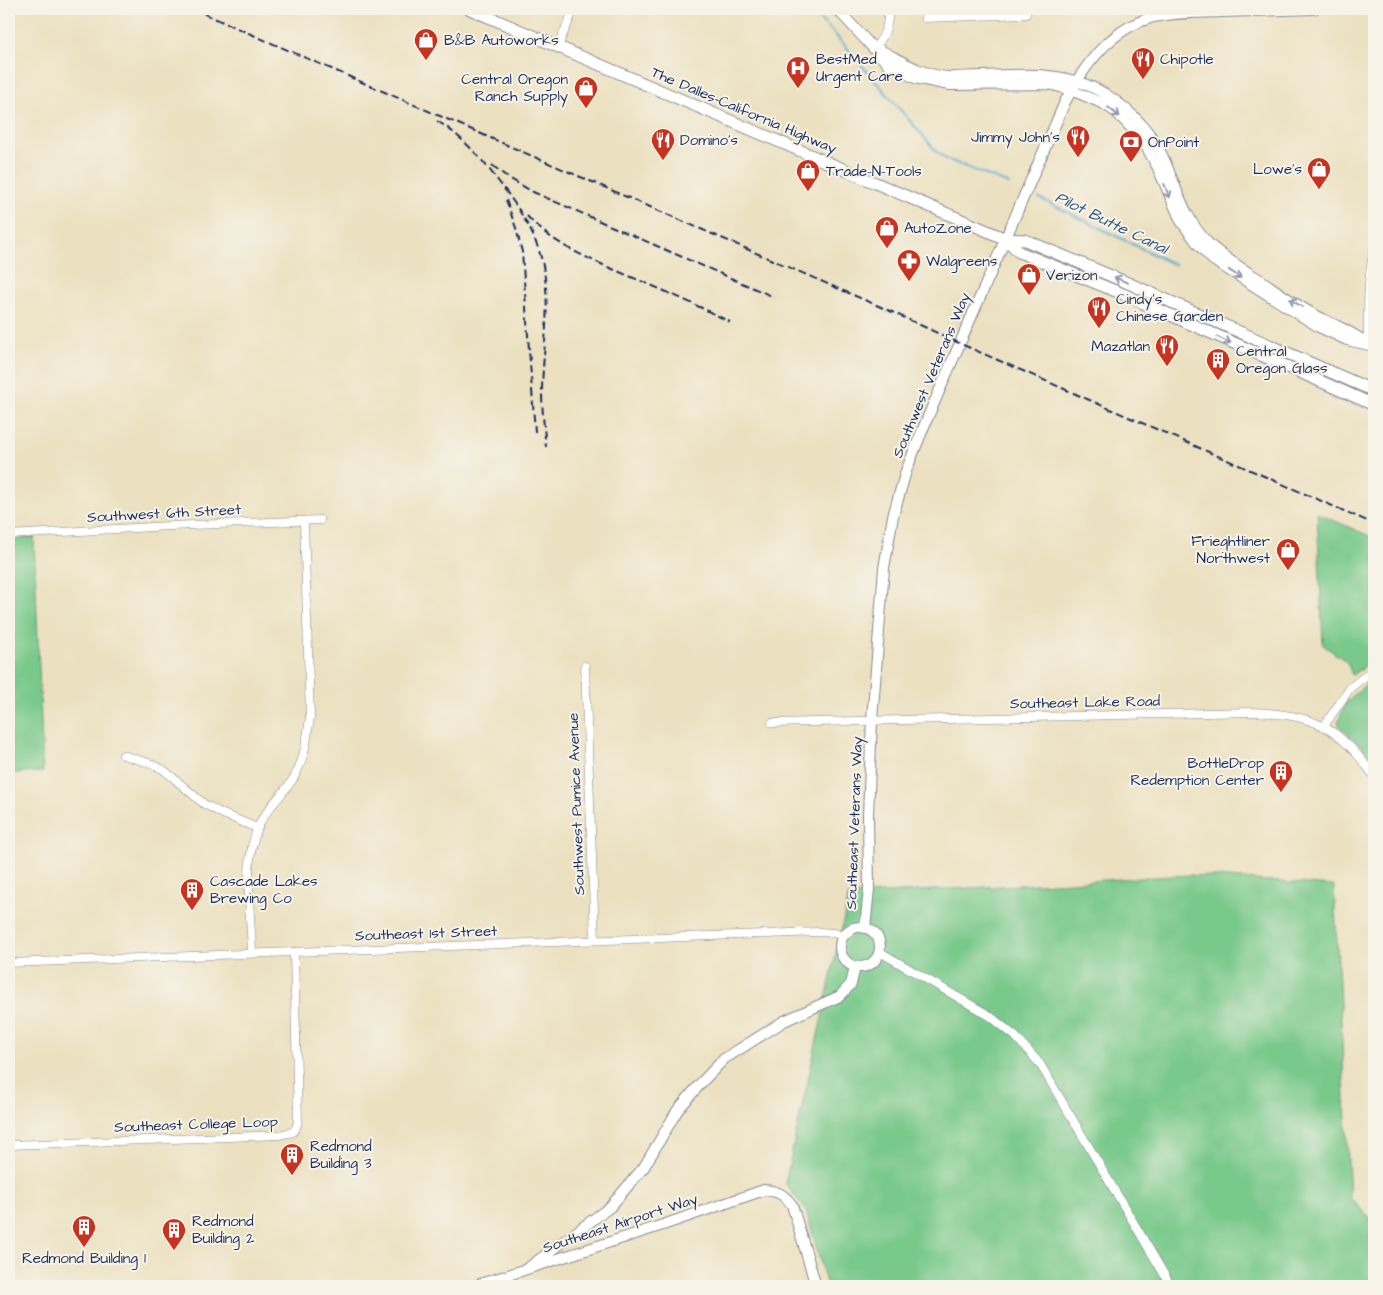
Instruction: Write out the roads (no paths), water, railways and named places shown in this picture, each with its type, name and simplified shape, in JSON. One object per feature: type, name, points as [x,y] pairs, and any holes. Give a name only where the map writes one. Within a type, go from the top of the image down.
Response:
[{"type":"highway","name":"The Dalles-California Highway","points":[[470,9],[1006,239],[1025,240],[1128,283],[1374,391]]},
{"type":"highway","name":"The Dalles-California Highway","points":[[1006,239],[1019,252],[1123,294],[1374,405]]},
{"type":"highway","points":[[1276,363],[1280,358],[1296,357]]},
{"type":"main road","points":[[837,9],[888,64],[901,72],[932,83],[949,85],[1049,84],[1073,86],[1116,112],[1142,139],[1157,166],[1181,222],[1198,244],[1214,260],[1313,324],[1347,340],[1371,346]]},
{"type":"main road","name":"Southwest Veterans Way","points":[[872,720],[884,568],[893,516],[906,471],[1073,86],[1092,58],[1111,40],[1133,25],[1149,19],[1190,13],[1314,9]]},
{"type":"main road","name":"Southeast Veterans Way","points":[[865,928],[869,889],[868,816],[872,720]]},
{"type":"main road","points":[[853,928],[865,928],[876,934],[880,952],[873,963],[867,966],[849,964],[840,948],[843,936],[853,928]]},
{"type":"main road","points":[[528,1268],[610,1207],[644,1167],[677,1111],[724,1059],[784,1021],[840,996],[851,984],[855,966]]},
{"type":"main road","name":"Southeast Airport Way","points":[[474,1286],[764,1190],[775,1191],[784,1195],[792,1205],[816,1286]]},
{"type":"street","points":[[558,46],[574,9]]},
{"type":"street","points":[[875,48],[884,37],[887,29],[888,9]]},
{"type":"street","points":[[925,18],[1026,12]]},
{"type":"street","points":[[1371,346],[1367,295],[1374,249]]},
{"type":"street","name":"Southwest 6th Street","points":[[9,534],[320,520]]},
{"type":"street","points":[[252,953],[250,856],[258,828],[272,805],[292,781],[301,762],[307,742],[310,717],[304,521]]},
{"type":"street","name":"Southwest Pumice Avenue","points":[[585,666],[595,940]]},
{"type":"street","points":[[1324,726],[1350,688],[1374,669]]},
{"type":"street","name":"Southeast Lake Road","points":[[772,723],[1252,712],[1279,713],[1301,717],[1324,726],[1341,738],[1358,754],[1374,776]]},
{"type":"street","points":[[123,755],[164,770],[204,804],[258,828]]},
{"type":"street","name":"Southeast 1st Street","points":[[9,963],[818,932],[834,933],[843,936]]},
{"type":"street","name":"Southeast College Loop","points":[[9,1145],[278,1136],[293,1132],[298,1121],[294,952]]},
{"type":"street","points":[[880,952],[990,1016],[1015,1036],[1040,1064],[1171,1286]]},
{"type":"waterway","name":"Pilot Butte Canal","points":[[809,9],[833,32],[936,151],[946,159],[1009,184]]},
{"type":"waterway","name":"Pilot Butte Canal","points":[[1039,198],[1175,265]]},
{"type":"railway","points":[[193,9],[890,311],[961,344],[1374,524]]},
{"type":"railway","points":[[437,121],[463,141],[492,173],[511,198],[537,244],[544,270],[547,304],[542,390],[546,447]]},
{"type":"railway","points":[[492,165],[507,177],[533,192],[774,297]]},
{"type":"railway","points":[[506,200],[522,252],[535,432]]},
{"type":"railway","points":[[527,216],[549,236],[574,251],[730,322]]},
{"type":"place","name":"B&B Autoworks","points":[[426,61]]},
{"type":"place","name":"Chipotle","points":[[1143,80]]},
{"type":"place","name":"BestMed Urgent Care","points":[[798,89]]},
{"type":"place","name":"Central Oregon Ranch Supply","points":[[586,109]]},
{"type":"place","name":"Jimmy John's","points":[[1078,158]]},
{"type":"place","name":"Domino's","points":[[663,161]]},
{"type":"place","name":"OnPoint","points":[[1131,163]]},
{"type":"place","name":"Lowe's","points":[[1319,190]]},
{"type":"place","name":"Trade-N-Tools","points":[[808,192]]},
{"type":"place","name":"AutoZone","points":[[887,249]]},
{"type":"place","name":"Walgreens","points":[[909,282]]},
{"type":"place","name":"Verizon","points":[[1029,296]]},
{"type":"place","name":"Cindy's Chinese Garden","points":[[1099,329]]},
{"type":"place","name":"Mazatlan","points":[[1167,367]]},
{"type":"place","name":"Central Oregon Glass","points":[[1218,381]]},
{"type":"place","name":"Frieghtliner Northwest","points":[[1288,571]]},
{"type":"place","name":"BottleDrop Redemption Center","points":[[1281,793]]},
{"type":"place","name":"Cascade Lakes Brewing Co","points":[[192,911]]},
{"type":"place","name":"Redmond Building 3","points":[[292,1176]]},
{"type":"place","name":"Redmond Building 1","points":[[84,1248]]},
{"type":"place","name":"Redmond Building 2","points":[[174,1251]]}]
